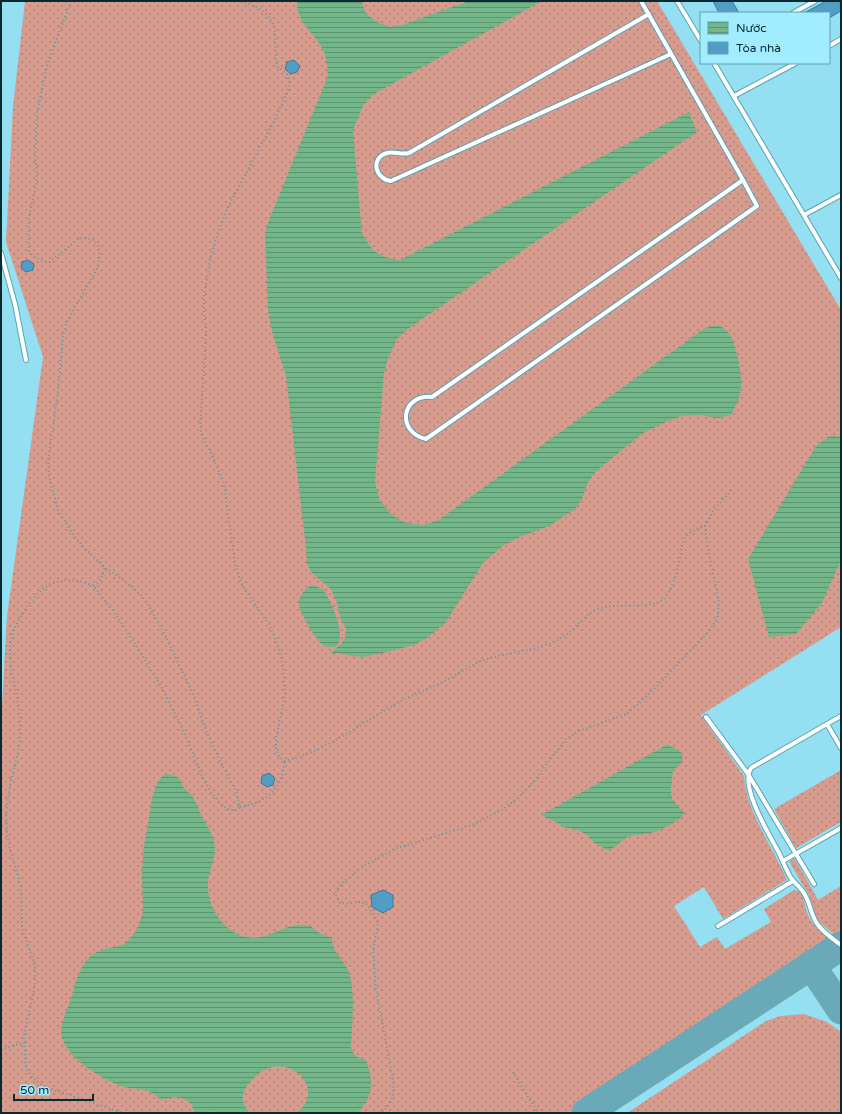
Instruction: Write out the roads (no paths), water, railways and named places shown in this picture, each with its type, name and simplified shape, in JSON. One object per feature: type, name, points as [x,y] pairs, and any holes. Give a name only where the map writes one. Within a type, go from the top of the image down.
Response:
[{"type":"lane","points":[[641,1],[743,180],[757,206],[426,439],[419,437],[409,428],[406,421],[406,414],[408,407],[412,402],[425,396],[432,397],[743,180]]},
{"type":"lane","points":[[677,1],[700,39]]},
{"type":"lane","points":[[795,12],[815,1]]},
{"type":"lane","points":[[649,14],[409,153],[387,153],[383,155],[379,158],[376,167],[379,175],[382,179],[391,181],[671,54]]},
{"type":"lane","points":[[830,45],[841,39]]},
{"type":"lane","points":[[715,64],[839,271],[841,278]]},
{"type":"lane","points":[[734,96],[794,64]]},
{"type":"lane","points":[[804,215],[841,195]]},
{"type":"lane","points":[[1,253],[15,304],[26,360]]},
{"type":"lane","points":[[841,716],[750,768],[748,774],[748,784],[760,818],[793,881],[802,889],[807,897],[813,918],[819,926],[841,945]]},
{"type":"lane","points":[[706,717],[748,774],[814,884]]},
{"type":"lane","points":[[828,724],[841,748]]},
{"type":"lane","points":[[783,861],[841,828]]},
{"type":"lane","points":[[718,926],[793,881]]},
{"type":"water","points":[[297,1],[361,1],[366,13],[377,22],[390,27],[402,25],[469,1],[542,1],[372,95],[363,106],[353,130],[362,234],[373,250],[384,257],[400,260],[689,112],[697,132],[409,328],[397,339],[388,358],[384,373],[375,482],[380,501],[392,515],[404,522],[422,525],[437,521],[705,328],[718,325],[728,332],[734,343],[741,373],[740,393],[731,415],[718,418],[699,415],[682,416],[643,433],[595,472],[587,484],[582,499],[575,509],[549,526],[504,545],[483,563],[446,622],[427,638],[416,644],[396,650],[363,657],[338,653],[331,654],[345,638],[346,629],[340,617],[337,603],[331,589],[311,572],[307,564],[286,376],[272,332],[268,311],[265,233],[328,76],[324,51],[306,27],[300,16]]},
{"type":"water","points":[[828,437],[841,437],[841,560],[822,603],[796,634],[769,637],[748,559],[816,446]]},
{"type":"water","points":[[312,585],[323,589],[337,618],[340,634],[339,641],[334,647],[324,646],[317,639],[300,608],[299,601],[302,593]]},
{"type":"water","points":[[668,744],[682,753],[681,764],[673,771],[671,790],[672,798],[685,813],[678,820],[660,830],[628,837],[617,846],[607,850],[592,841],[589,836],[578,830],[563,827],[541,815]]},
{"type":"water","points":[[167,774],[175,776],[179,779],[183,787],[195,800],[212,835],[215,844],[215,853],[208,881],[208,890],[212,907],[228,928],[235,933],[252,938],[268,935],[297,925],[305,925],[312,927],[325,936],[332,937],[335,950],[348,970],[352,987],[353,1008],[351,1048],[356,1056],[365,1059],[371,1080],[371,1088],[367,1101],[357,1113],[296,1113],[306,1103],[308,1092],[305,1081],[297,1072],[286,1067],[273,1067],[260,1073],[247,1086],[243,1093],[245,1106],[250,1113],[218,1113],[214,1111],[195,1113],[190,1103],[182,1098],[172,1097],[162,1100],[150,1092],[121,1086],[103,1078],[84,1065],[68,1049],[63,1040],[61,1031],[64,1016],[80,971],[87,960],[99,951],[126,943],[133,935],[141,920],[143,910],[142,872],[144,850],[152,802],[154,792],[159,781]]}]
